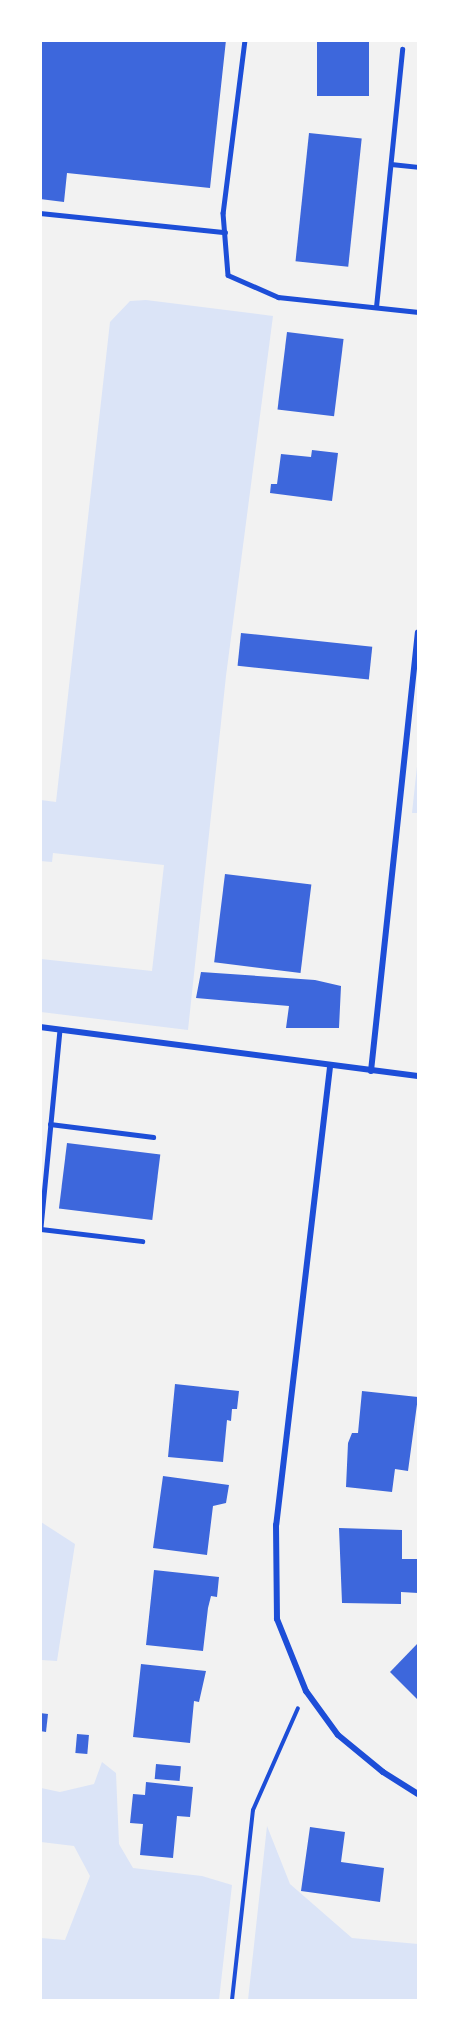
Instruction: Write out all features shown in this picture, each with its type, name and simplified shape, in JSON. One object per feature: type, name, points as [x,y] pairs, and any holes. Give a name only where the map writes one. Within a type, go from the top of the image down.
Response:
[{"type":"street","points":[[371,1071],[418,633]]},
{"type":"street","points":[[40,1027],[330,1067],[418,1076]]},
{"type":"street","points":[[330,1067],[276,1525],[277,1619],[306,1690],[339,1735],[383,1772],[418,1794]]},
{"type":"lane","points":[[245,40],[224,213],[228,275],[278,297],[418,312]]},
{"type":"lane","points":[[376,308],[402,49]]},
{"type":"lane","points":[[391,164],[418,167]]},
{"type":"lane","points":[[40,213],[225,232]]},
{"type":"lane","points":[[60,1030],[40,1229],[142,1241]]},
{"type":"lane","points":[[50,1124],[153,1137]]},
{"type":"path","points":[[232,2001],[253,1810],[306,1690]]},
{"type":"shaded area","points":[[146,300],[273,316],[226,676],[188,1030],[41,1012],[41,959],[152,971],[164,865],[53,853],[52,862],[40,861],[41,800],[56,802],[110,322],[130,301]]},
{"type":"shaded area","points":[[418,757],[418,813],[412,813]]},
{"type":"shaded area","points":[[41,1522],[75,1544],[57,1661],[41,1660]]},
{"type":"shaded area","points":[[102,1762],[116,1773],[119,1844],[133,1868],[202,1876],[232,1885],[219,2000],[41,2000],[41,1938],[65,1940],[90,1876],[74,1846],[41,1842],[41,1788],[60,1792],[94,1784]]},
{"type":"shaded area","points":[[267,1826],[290,1884],[352,1938],[418,1944],[418,2000],[248,2000]]},
{"type":"building","points":[[40,40],[226,40],[210,188],[67,173],[64,202],[40,199]]},
{"type":"building","points":[[317,40],[369,40],[369,96],[317,96]]},
{"type":"building","points":[[309,133],[362,139],[348,267],[296,261]]},
{"type":"building","points":[[287,332],[344,339],[334,416],[277,409]]},
{"type":"building","points":[[312,450],[338,453],[332,501],[270,493],[271,484],[277,484],[281,454],[311,457]]},
{"type":"building","points":[[241,633],[372,647],[369,680],[238,666]]},
{"type":"building","points":[[225,874],[311,885],[301,973],[214,962]]},
{"type":"building","points":[[201,972],[315,980],[341,986],[339,1028],[286,1028],[289,1006],[196,998]]},
{"type":"building","points":[[67,1143],[160,1154],[152,1220],[59,1209]]},
{"type":"building","points":[[175,1384],[239,1391],[237,1409],[232,1409],[231,1421],[227,1420],[223,1462],[168,1457]]},
{"type":"building","points":[[362,1391],[418,1397],[408,1471],[395,1469],[392,1492],[346,1487],[348,1443],[352,1433],[358,1433]]},
{"type":"building","points":[[163,1476],[229,1485],[226,1503],[213,1506],[207,1555],[153,1548]]},
{"type":"building","points":[[339,1528],[402,1530],[402,1559],[418,1559],[418,1593],[401,1592],[401,1604],[342,1603]]},
{"type":"building","points":[[154,1570],[219,1577],[217,1597],[211,1596],[208,1608],[203,1651],[146,1645]]},
{"type":"building","points":[[418,1643],[418,1700],[390,1672]]},
{"type":"building","points":[[141,1664],[206,1671],[199,1702],[194,1701],[190,1743],[133,1737]]},
{"type":"building","points":[[40,1713],[48,1714],[46,1732],[40,1731]]},
{"type":"building","points":[[77,1734],[89,1735],[87,1754],[75,1753]]},
{"type":"building","points":[[156,1764],[181,1766],[180,1781],[155,1779]]},
{"type":"building","points":[[146,1782],[193,1787],[190,1817],[177,1816],[173,1858],[140,1855],[143,1824],[130,1823],[133,1794],[145,1795]]},
{"type":"building","points":[[310,1827],[345,1832],[341,1862],[384,1868],[380,1902],[301,1891]]}]
